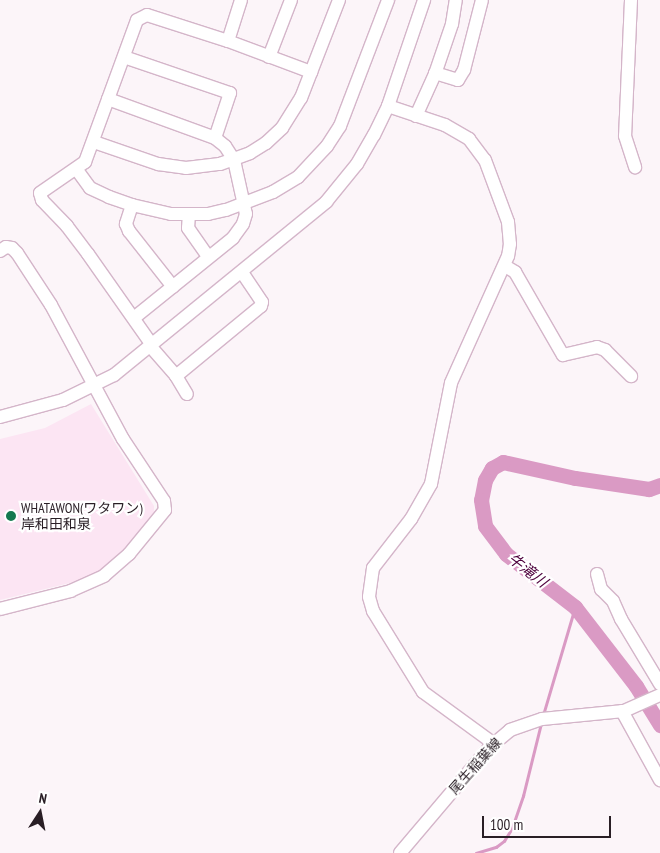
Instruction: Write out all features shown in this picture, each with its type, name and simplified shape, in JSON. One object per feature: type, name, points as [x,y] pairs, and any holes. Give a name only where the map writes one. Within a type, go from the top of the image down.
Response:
[{"type":"street","points":[[228,41],[241,0]]},
{"type":"street","points":[[269,57],[292,0]]},
{"type":"street","points":[[94,142],[158,164],[186,168],[202,168],[234,160],[266,143],[282,128],[301,98],[339,0]]},
{"type":"street","points":[[77,170],[90,188],[132,205],[171,214],[208,214],[244,204],[273,192],[298,177],[327,146],[340,126],[388,0]]},
{"type":"street","points":[[0,417],[63,400],[114,376],[307,219],[336,191],[358,164],[388,106],[424,0]]},
{"type":"street","points":[[416,116],[435,73],[452,24],[456,0]]},
{"type":"street","points":[[435,73],[458,80],[467,61],[482,0]]},
{"type":"street","points":[[631,0],[625,136],[635,167]]},
{"type":"street","points":[[187,394],[176,376],[151,346],[134,318],[67,226],[42,200],[40,193],[77,170],[85,162],[94,142],[137,20],[147,15],[228,41],[312,72]]},
{"type":"street","points":[[124,56],[230,93],[215,138]]},
{"type":"street","points":[[108,99],[215,138],[225,146],[234,160],[246,214],[243,224],[233,238],[134,318]]},
{"type":"street","points":[[388,106],[445,125],[469,138],[485,160],[508,222],[510,244],[505,266],[451,383],[431,484],[411,519],[373,568],[369,597],[373,611],[423,692],[494,743]]},
{"type":"street","points":[[132,205],[126,224],[129,231],[173,287]]},
{"type":"street","points":[[189,214],[188,228],[208,257]]},
{"type":"street","points":[[0,251],[6,247],[12,248],[17,253],[51,305],[94,386],[164,501],[164,510],[129,554],[104,576],[70,591],[0,609]]},
{"type":"street","points":[[505,266],[515,272],[563,354],[597,347],[605,350],[631,376]]},
{"type":"street","points":[[176,376],[262,306],[262,302],[242,272]]},
{"type":"street","points":[[597,574],[601,589],[613,601],[620,619],[660,684]]},
{"type":"street","name":"尾生稲葉線","points":[[400,853],[494,743],[510,730],[521,724],[542,719],[623,711],[658,699]]},
{"type":"street","points":[[623,711],[660,780]]},
{"type":"shaded area","points":[[91,404],[154,506],[154,512],[121,554],[102,571],[78,581],[0,600],[0,439],[45,428]]},
{"type":"waterway","name":"牛滝川","points":[[660,485],[649,489],[575,478],[503,462],[492,468],[485,480],[481,500],[485,526],[506,554],[575,607],[636,686],[660,725]]},
{"type":"waterway","points":[[543,715],[575,607]]},
{"type":"waterway","points":[[476,853],[496,847],[504,841],[512,828],[523,796],[541,723]]},
{"type":"place","name":"WHATAWON(ワタワン) 岸和田和泉","points":[[11,516]]}]
